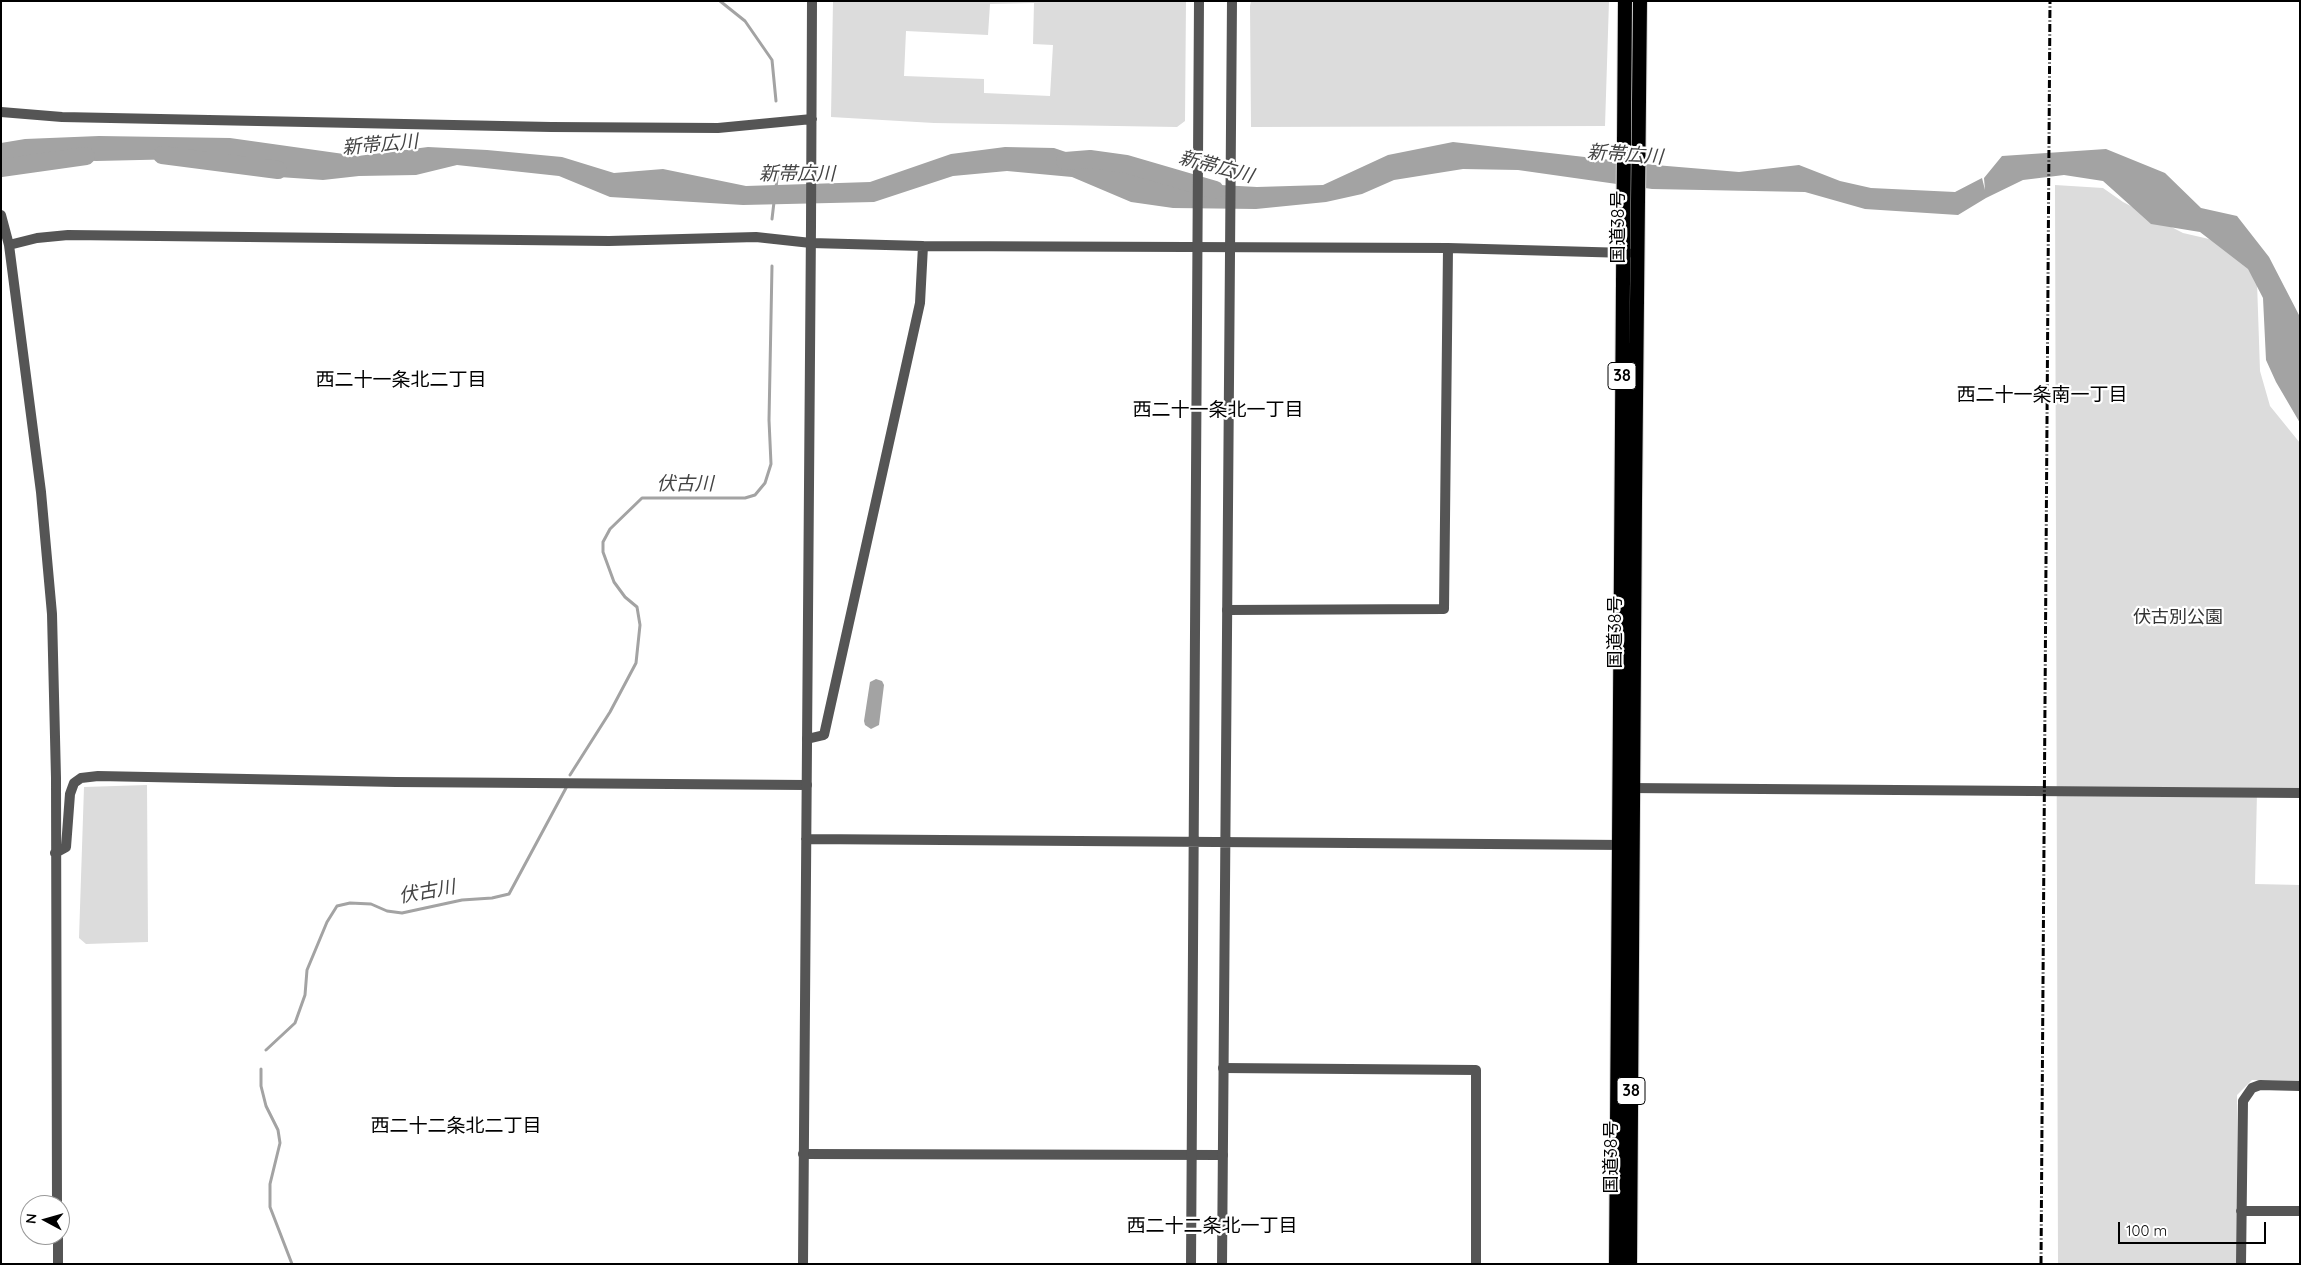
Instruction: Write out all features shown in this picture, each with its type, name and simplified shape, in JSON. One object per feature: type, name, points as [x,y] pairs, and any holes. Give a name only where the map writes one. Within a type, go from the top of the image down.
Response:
[{"type":"highway","name":"国道38号","points":[[1616,1264],[1625,1]]},
{"type":"highway","name":"国道38号","points":[[1630,1264],[1640,1]]},
{"type":"street","points":[[803,1264],[812,1]]},
{"type":"street","points":[[1191,1264],[1199,1]]},
{"type":"street","points":[[1222,1264],[1232,1]]},
{"type":"street","points":[[1,112],[62,117],[561,127],[718,128],[812,119]]},
{"type":"street","points":[[1,215],[8,245],[41,492],[52,614],[56,778],[57,1195]]},
{"type":"street","points":[[8,245],[37,238],[96,235],[599,241],[756,237],[811,243],[923,246],[1448,248],[1638,253]]},
{"type":"street","points":[[807,739],[824,735],[920,303],[923,246]]},
{"type":"street","points":[[1227,610],[1444,608],[1448,248]]},
{"type":"street","points":[[56,853],[66,847],[70,794],[74,783],[81,778],[98,776],[396,782],[807,785]]},
{"type":"street","points":[[1619,788],[2300,793]]},
{"type":"street","points":[[806,839],[1633,844]]},
{"type":"street","points":[[1223,1068],[1476,1070],[1476,1264]]},
{"type":"street","points":[[2241,1264],[2242,1100],[2252,1088],[2260,1085],[2300,1086]]},
{"type":"street","points":[[803,1154],[1223,1155]]},
{"type":"street","points":[[2241,1211],[2300,1211]]},
{"type":"street","points":[[58,1245],[58,1264]]},
{"type":"green space","points":[[833,1],[1186,1],[1185,121],[1177,127],[934,123],[831,117]],"holes":[[[1034,3],[1033,44],[1053,45],[1050,96],[984,93],[984,79],[904,76],[906,31],[988,35],[990,4]]]},
{"type":"green space","points":[[1251,1],[1609,1],[1605,126],[1251,127]]},
{"type":"green space","name":"伏古別公園","points":[[2055,185],[2103,188],[2123,202],[2183,233],[2209,239],[2242,253],[2257,282],[2260,371],[2270,406],[2300,443],[2300,793],[2257,792],[2255,884],[2300,885],[2300,1081],[2252,1080],[2237,1095],[2237,1264],[2058,1264]]},
{"type":"green space","points":[[147,785],[148,942],[86,944],[79,938],[84,787]]},
{"type":"shaded area","points":[[99,136],[230,138],[358,156],[428,147],[487,150],[562,157],[614,173],[663,169],[746,186],[870,182],[951,154],[1005,147],[1054,148],[1131,174],[1166,182],[1257,187],[1323,185],[1388,155],[1453,142],[1655,165],[1739,172],[1799,165],[1840,181],[1871,188],[1955,192],[1982,178],[1985,190],[1984,178],[2002,156],[2106,149],[2165,173],[2201,208],[2237,216],[2269,257],[2300,317],[2300,423],[2276,382],[2266,360],[2263,298],[2248,269],[2200,232],[2151,224],[2103,181],[2064,175],[2023,180],[1986,198],[1958,215],[1865,209],[1805,192],[1652,189],[1518,170],[1463,169],[1394,180],[1362,194],[1326,202],[1256,209],[1173,208],[1131,202],[1072,177],[1007,171],[953,176],[874,202],[743,205],[610,197],[559,176],[457,165],[416,175],[359,176],[323,180],[279,177],[227,158],[96,161],[34,158],[1,166],[1,143],[25,139]]},
{"type":"shaded area","points":[[876,679],[882,681],[884,685],[879,725],[871,729],[865,725],[864,721],[870,682]]},
{"type":"waterway","name":"伏古川","points":[[720,1],[745,21],[772,60],[776,101]]},
{"type":"waterway","name":"新帯広川","points":[[162,155],[278,170]]},
{"type":"waterway","name":"新帯広川","points":[[1,168],[86,156]]},
{"type":"waterway","name":"新帯広川","points":[[1065,161],[1090,159],[1126,164],[1215,190]]},
{"type":"waterway","name":"伏古川","points":[[776,188],[778,169]]},
{"type":"waterway","name":"伏古川","points":[[772,219],[774,202]]},
{"type":"waterway","name":"伏古川","points":[[570,775],[610,712],[636,663],[640,625],[637,607],[625,597],[614,582],[603,552],[603,542],[610,529],[642,498],[745,498],[755,495],[765,483],[771,464],[769,420],[772,266]]},
{"type":"waterway","name":"伏古川","points":[[266,1050],[295,1023],[305,995],[307,970],[327,922],[337,906],[350,903],[371,904],[387,911],[402,913],[462,900],[492,898],[509,894],[566,788]]},
{"type":"waterway","name":"伏古川","points":[[261,1069],[261,1086],[266,1106],[278,1130],[280,1143],[270,1184],[270,1207],[292,1264]]},
{"type":"railway","points":[[2041,1264],[2050,1]]},
{"type":"district","name":"西二十一条北二丁目","points":[[401,380]]},
{"type":"district","name":"西二十一条南一丁目","points":[[2042,395]]},
{"type":"district","name":"西二十一条北一丁目","points":[[1218,410]]},
{"type":"district","name":"西二十二条北二丁目","points":[[456,1126]]},
{"type":"district","name":"西二十二条北一丁目","points":[[1212,1226]]}]
